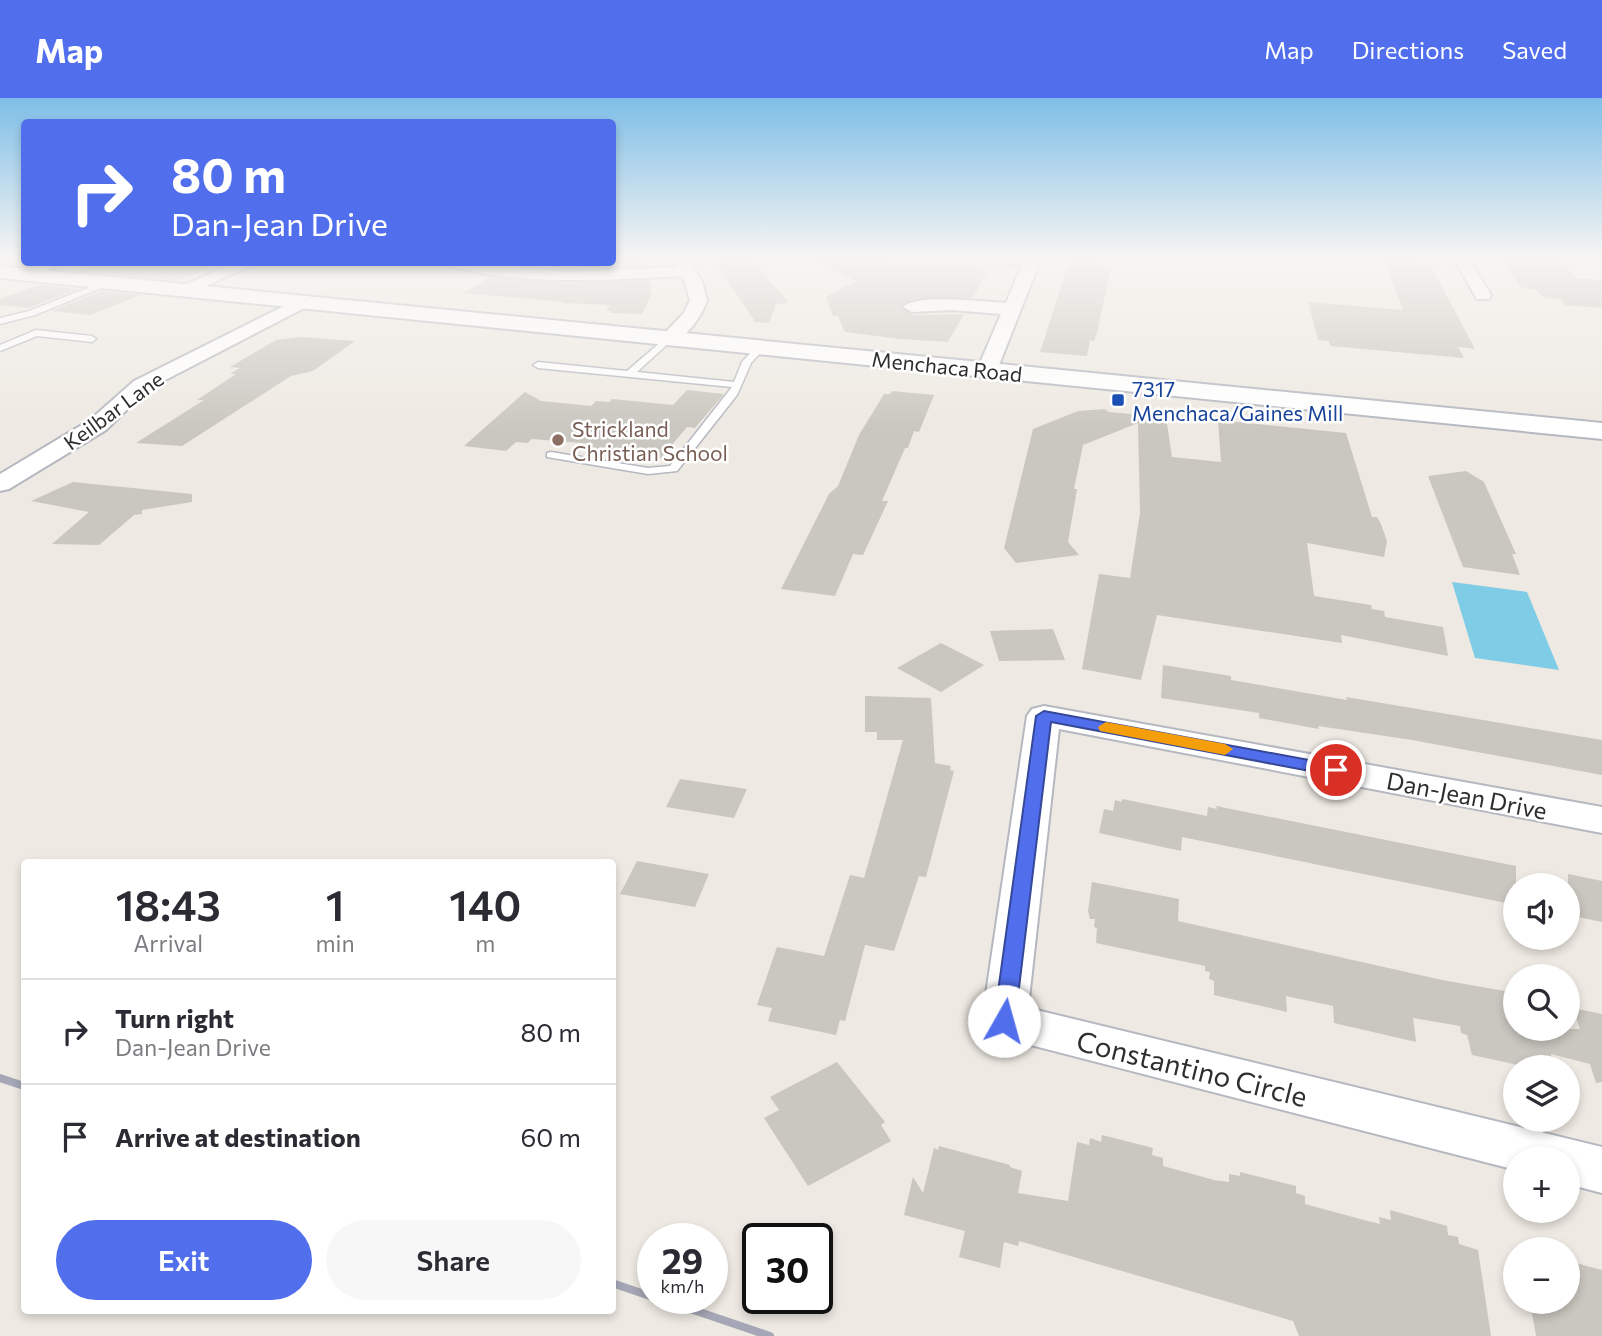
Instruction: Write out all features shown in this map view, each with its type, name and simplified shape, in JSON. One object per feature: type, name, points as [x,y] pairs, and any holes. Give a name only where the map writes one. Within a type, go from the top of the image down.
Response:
[{"type":"main road","name":"Menchaca Road","points":[[430,314],[1602,430]]},
{"type":"street","name":"Keilbar Lane","points":[[0,484],[97,425],[141,385],[279,314]]},
{"type":"street","points":[[669,338],[694,314]]},
{"type":"street","points":[[986,370],[1009,314]]},
{"type":"street","name":"Dan-Jean Drive","points":[[1044,716],[1602,820]]},
{"type":"street","name":"Constantino Circle","points":[[1044,716],[1004,1021],[1508,1146]]},
{"type":"street","points":[[1580,1164],[1602,1170]]},
{"type":"lane","points":[[0,321],[29,314]]},
{"type":"lane","points":[[0,348],[36,333],[92,339]]},
{"type":"lane","points":[[628,375],[669,338]]},
{"type":"lane","points":[[551,455],[648,471],[673,469],[738,385],[747,362],[760,348]]},
{"type":"lane","points":[[538,365],[738,385]]},
{"type":"water","points":[[1452,582],[1527,592],[1559,670],[1475,658]]},
{"type":"building","points":[[750,314],[772,314],[769,323],[755,322]]},
{"type":"building","points":[[832,314],[964,314],[948,342],[845,332],[838,316]]},
{"type":"building","points":[[1052,314],[1101,314],[1094,341],[1090,340],[1087,356],[1040,352]]},
{"type":"building","points":[[1311,314],[1456,314],[1475,349],[1458,347],[1464,358],[1330,346],[1329,341],[1318,340]]},
{"type":"building","points":[[301,337],[355,341],[313,371],[291,376],[182,446],[136,443],[204,400],[197,400],[236,374],[230,374],[240,368],[230,367],[276,340]]},
{"type":"building","points":[[687,390],[724,394],[695,428],[687,427],[660,459],[589,448],[594,444],[532,439],[527,443],[516,442],[506,451],[464,446],[525,392],[541,401],[591,406],[596,401],[609,402],[612,399],[673,405]]},
{"type":"building","points":[[892,391],[934,395],[919,432],[914,431],[908,448],[905,448],[882,501],[888,501],[863,555],[853,554],[835,596],[781,589],[829,494],[838,486],[859,435],[884,394],[890,394]]},
{"type":"building","points":[[1105,409],[1109,412],[1166,417],[1172,457],[1221,462],[1218,420],[1346,433],[1372,517],[1377,517],[1387,541],[1384,557],[1307,543],[1314,596],[1371,605],[1372,609],[1384,611],[1385,617],[1443,627],[1448,656],[1341,635],[1342,643],[1157,615],[1141,680],[1082,669],[1099,574],[1130,578],[1140,513],[1138,423],[1083,445],[1074,489],[1077,489],[1068,542],[1079,555],[1016,563],[1004,548],[1033,429],[1078,411]]},
{"type":"building","points":[[1466,471],[1484,482],[1516,554],[1512,554],[1520,575],[1463,567],[1428,476]]},
{"type":"building","points":[[73,482],[192,494],[192,502],[142,510],[142,514],[134,515],[99,545],[52,544],[89,512],[31,501]]},
{"type":"building","points":[[1053,629],[1065,660],[999,661],[990,631]]},
{"type":"building","points":[[941,643],[984,665],[941,692],[897,668]]},
{"type":"building","points":[[1163,665],[1347,700],[1346,697],[1602,740],[1602,775],[1412,740],[1318,726],[1319,729],[1259,718],[1259,713],[1161,698]]},
{"type":"building","points":[[865,696],[931,698],[935,763],[951,766],[950,770],[954,771],[926,877],[919,876],[894,951],[865,945],[845,1021],[840,1020],[836,1035],[768,1021],[772,1008],[757,1005],[777,947],[824,956],[850,875],[864,878],[903,740],[877,740],[877,732],[865,732]]},
{"type":"building","points":[[680,779],[747,789],[734,818],[666,807]]},
{"type":"building","points":[[1122,799],[1207,816],[1208,807],[1217,809],[1216,806],[1516,866],[1516,873],[1503,873],[1503,902],[1182,837],[1181,851],[1099,833],[1104,809],[1113,811],[1115,800],[1121,802]]},
{"type":"building","points":[[637,861],[709,874],[695,907],[620,894]]},
{"type":"building","points":[[1580,876],[1602,881],[1602,922],[1580,917]]},
{"type":"building","points":[[1092,882],[1179,899],[1178,921],[1442,980],[1503,991],[1503,1041],[1580,1041],[1580,1009],[1602,1014],[1602,1082],[1596,1083],[1590,1064],[1580,1061],[1580,1055],[1503,1055],[1503,1062],[1472,1055],[1467,1035],[1461,1033],[1460,1026],[1413,1018],[1416,1042],[1334,1023],[1333,1006],[1286,996],[1287,1012],[1214,995],[1214,981],[1209,979],[1210,972],[1205,971],[1205,966],[1096,943],[1095,919],[1090,919],[1088,911]]},
{"type":"building","points":[[837,1062],[885,1122],[881,1125],[891,1141],[808,1186],[764,1118],[779,1110],[770,1097]]},
{"type":"building","points":[[1102,1135],[1153,1148],[1152,1155],[1163,1158],[1163,1166],[1214,1180],[1229,1182],[1229,1174],[1240,1176],[1240,1172],[1296,1186],[1296,1193],[1305,1196],[1305,1204],[1364,1220],[1380,1224],[1379,1217],[1391,1220],[1390,1210],[1447,1226],[1448,1235],[1458,1237],[1459,1244],[1478,1250],[1491,1336],[1299,1336],[1293,1321],[1019,1241],[1018,1246],[1004,1242],[1000,1268],[959,1257],[965,1231],[904,1215],[913,1177],[923,1193],[934,1148],[938,1150],[939,1146],[1010,1165],[1022,1171],[1018,1193],[1068,1201],[1077,1142],[1089,1145],[1090,1138],[1101,1142]]},
{"type":"building","points":[[1580,1264],[1602,1270],[1602,1336],[1536,1336],[1532,1314],[1580,1314]]},
{"type":"railway","points":[[0,1078],[21,1085]]},
{"type":"railway","points":[[616,1284],[637,1292]]},
{"type":"railway","points":[[705,1314],[770,1336]]},
{"type":"slow traffic","points":[[1106,727],[1225,749]]},
{"type":"place","name":"7317 Menchaca/Gaines Mill","points":[[1118,400]]},
{"type":"place","name":"Strickland Christian School","points":[[558,440]]},
{"type":"route","points":[[1004,1021],[1044,716],[1336,770]]}]
